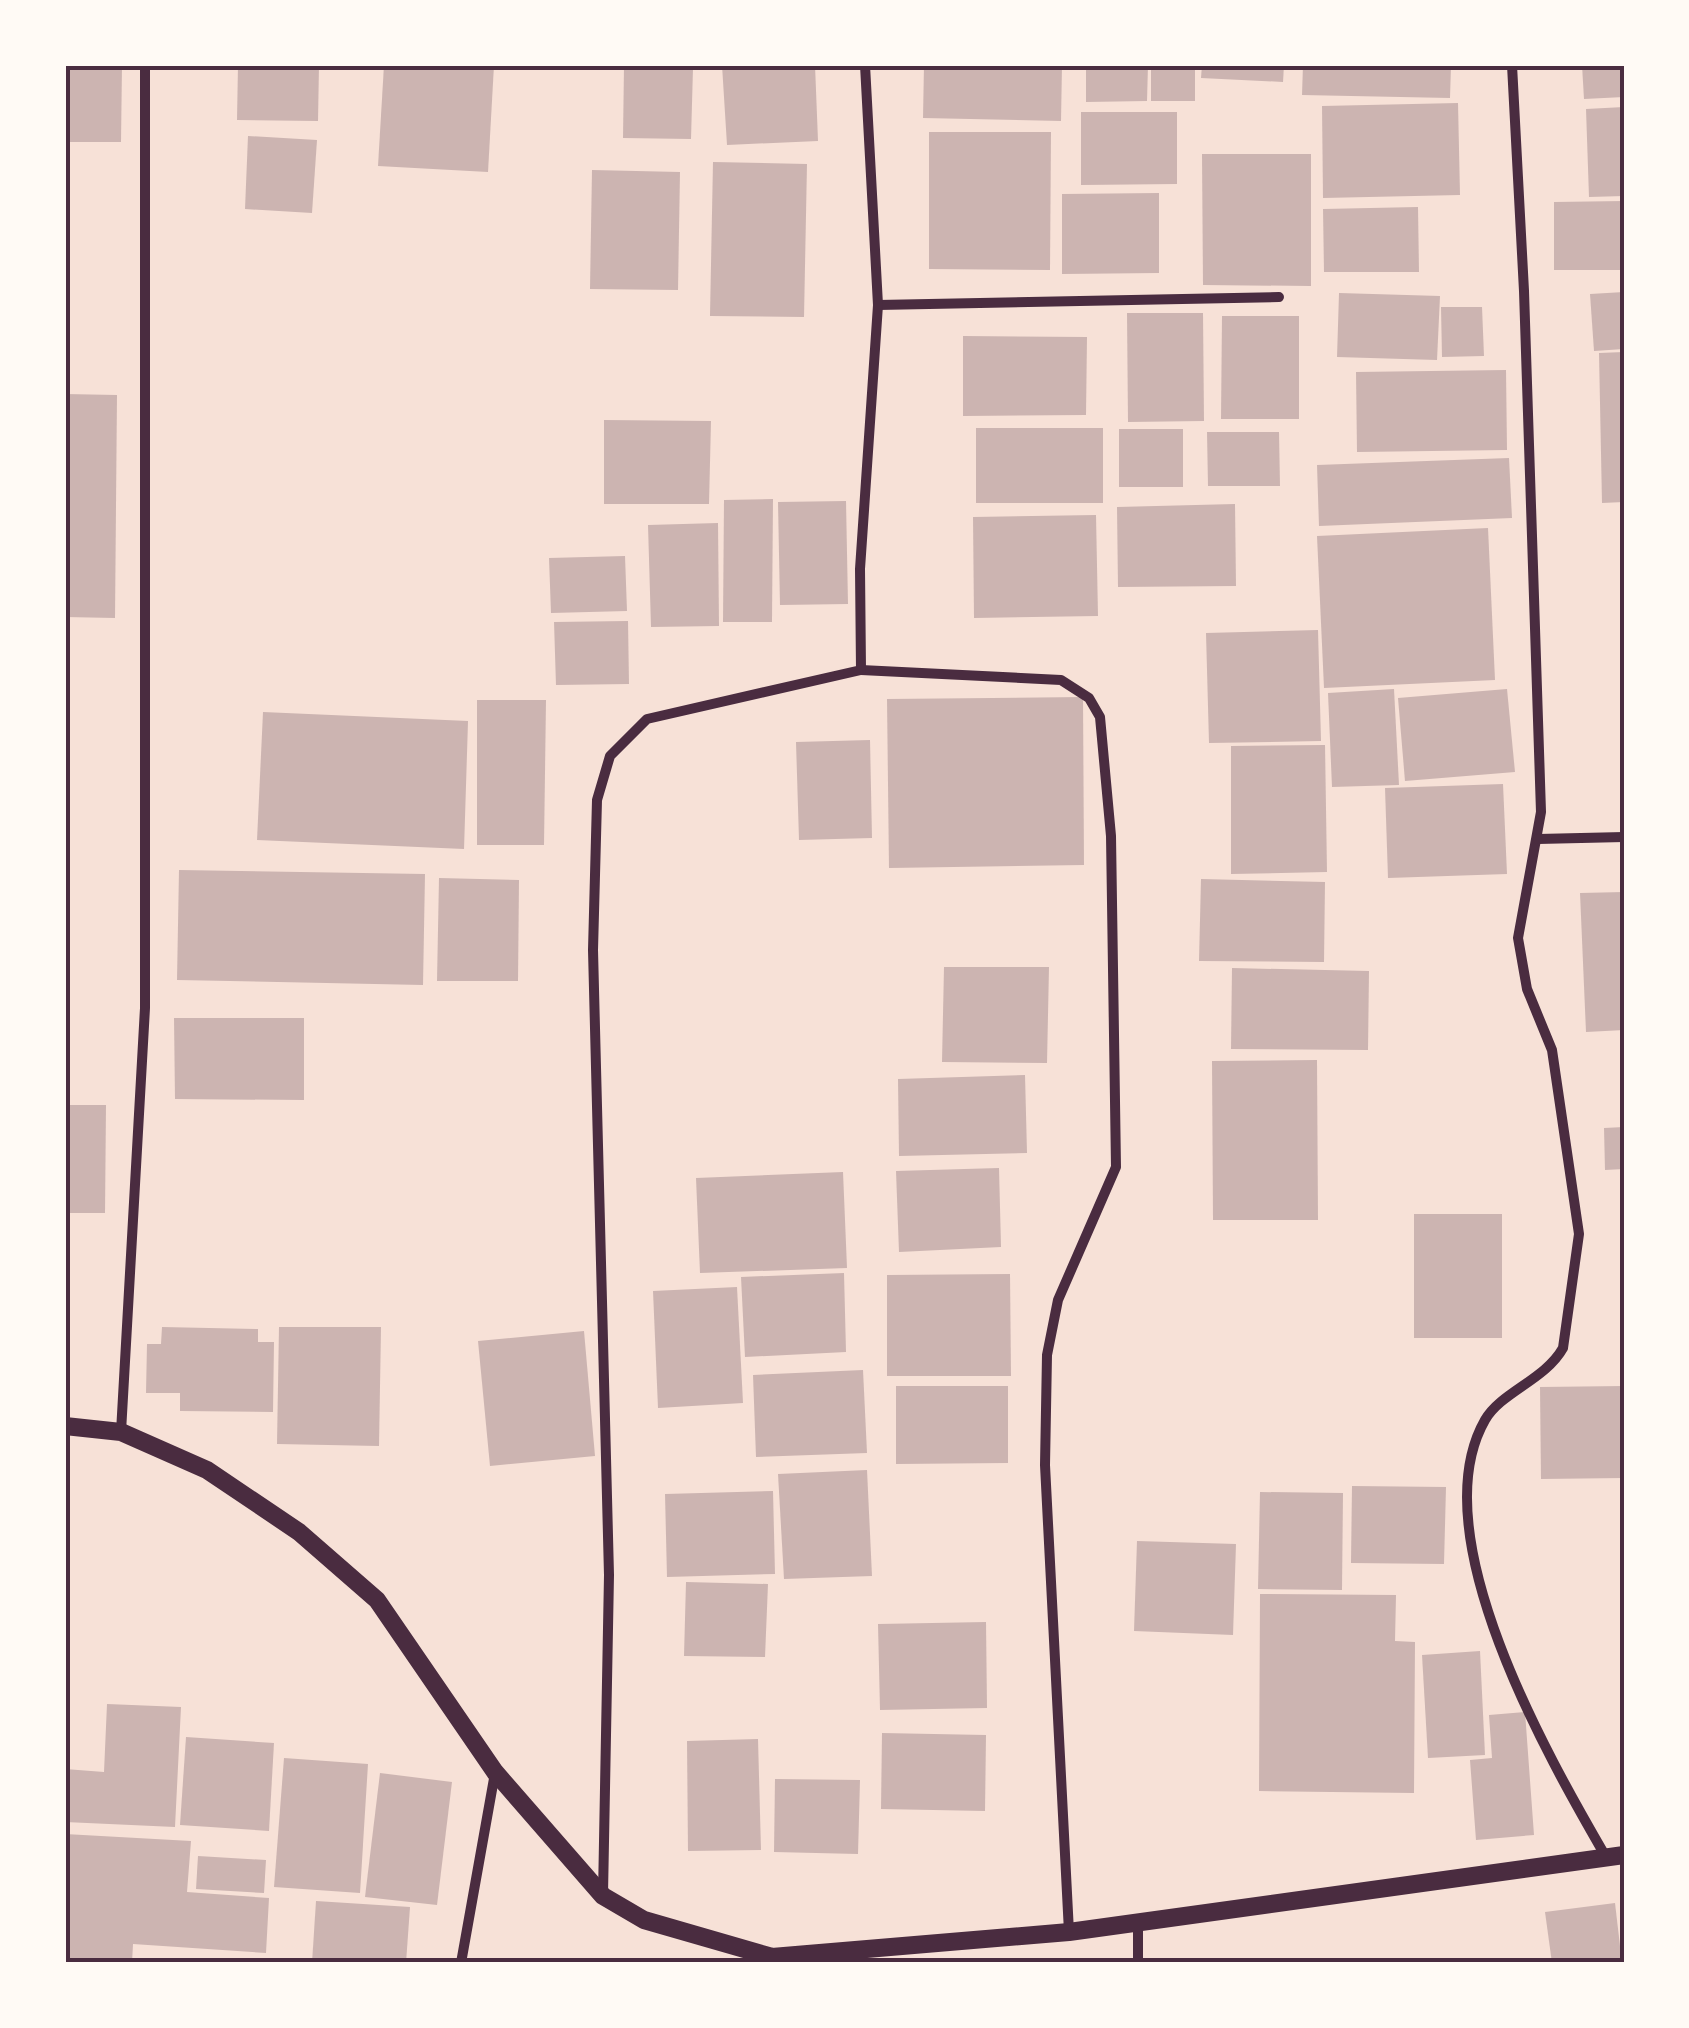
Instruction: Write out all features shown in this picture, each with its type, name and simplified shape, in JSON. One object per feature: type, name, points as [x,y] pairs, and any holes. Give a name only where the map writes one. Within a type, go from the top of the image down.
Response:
[{"type":"street","points":[[121,1432],[145,1008],[144,65]]},
{"type":"street","points":[[860,670],[860,570],[878,305],[865,65]]},
{"type":"street","points":[[65,1426],[121,1432],[207,1470],[299,1532],[377,1600],[495,1772],[603,1896],[644,1920],[772,1956],[1068,1932],[1615,1856],[1539,1741],[1480,1593],[1469,1507],[1471,1461],[1486,1418],[1554,1364],[1563,1348],[1579,1234],[1552,1050],[1527,989],[1518,938],[1541,812],[1524,290],[1512,65]]},
{"type":"street","points":[[878,305],[1279,297]]},
{"type":"street","points":[[603,1896],[609,1575],[593,950],[596,800],[610,756],[647,719],[860,670],[1061,680],[1089,698],[1100,717],[1111,836],[1116,1167],[1058,1300],[1047,1355],[1045,1465],[1068,1932]]},
{"type":"street","points":[[1538,839],[1624,837]]},
{"type":"street","points":[[461,1963],[495,1772]]},
{"type":"street","points":[[1138,1921],[1138,1963]]},
{"type":"building","points":[[65,65],[122,65],[121,142],[65,142]]},
{"type":"building","points":[[238,65],[319,65],[318,121],[237,120]]},
{"type":"building","points":[[384,65],[494,65],[488,172],[378,166]]},
{"type":"building","points":[[722,65],[815,65],[818,141],[727,145]]},
{"type":"building","points":[[924,65],[1062,65],[1061,121],[923,118]]},
{"type":"building","points":[[1086,65],[1148,65],[1147,101],[1086,102]]},
{"type":"building","points":[[1151,65],[1195,65],[1195,101],[1151,101]]},
{"type":"building","points":[[1202,65],[1284,65],[1283,82],[1201,78]]},
{"type":"building","points":[[1303,65],[1451,65],[1450,98],[1302,95]]},
{"type":"building","points":[[1582,65],[1624,65],[1624,97],[1584,99]]},
{"type":"building","points":[[624,66],[693,68],[691,139],[623,138]]},
{"type":"building","points":[[1458,103],[1460,195],[1323,198],[1322,106]]},
{"type":"building","points":[[1624,107],[1624,196],[1589,197],[1586,109]]},
{"type":"building","points":[[1081,112],[1177,112],[1177,184],[1081,185]]},
{"type":"building","points":[[929,132],[1051,132],[1050,270],[929,269]]},
{"type":"building","points":[[248,136],[317,140],[312,213],[245,209]]},
{"type":"building","points":[[1202,154],[1311,154],[1311,286],[1203,285]]},
{"type":"building","points":[[713,162],[807,164],[804,317],[710,316]]},
{"type":"building","points":[[592,170],[680,172],[678,290],[590,289]]},
{"type":"building","points":[[1159,193],[1159,273],[1062,274],[1062,194]]},
{"type":"building","points":[[1624,201],[1624,270],[1554,270],[1554,202]]},
{"type":"building","points":[[1418,207],[1419,272],[1324,272],[1323,209]]},
{"type":"building","points":[[1624,292],[1624,349],[1594,351],[1590,294]]},
{"type":"building","points":[[1339,293],[1440,296],[1437,360],[1337,357]]},
{"type":"building","points":[[1441,307],[1482,307],[1484,356],[1442,357]]},
{"type":"building","points":[[1127,313],[1203,313],[1204,421],[1128,422]]},
{"type":"building","points":[[1222,316],[1299,316],[1299,419],[1221,419]]},
{"type":"building","points":[[963,336],[1087,337],[1086,415],[963,416]]},
{"type":"building","points":[[1624,352],[1624,502],[1602,503],[1599,353]]},
{"type":"building","points":[[1506,370],[1507,450],[1357,452],[1356,372]]},
{"type":"building","points":[[65,394],[117,395],[115,618],[65,617]]},
{"type":"building","points":[[604,420],[711,421],[709,504],[604,504]]},
{"type":"building","points":[[976,428],[1103,428],[1103,503],[976,503]]},
{"type":"building","points":[[1119,429],[1183,429],[1183,487],[1119,487]]},
{"type":"building","points":[[1207,432],[1279,432],[1280,486],[1208,486]]},
{"type":"building","points":[[1509,458],[1512,518],[1319,526],[1317,465]]},
{"type":"building","points":[[773,499],[772,622],[723,622],[724,500]]},
{"type":"building","points":[[846,501],[848,604],[780,605],[778,502]]},
{"type":"building","points":[[1235,504],[1236,586],[1118,587],[1117,507]]},
{"type":"building","points":[[1096,515],[1098,616],[974,618],[973,517]]},
{"type":"building","points":[[718,523],[719,626],[651,627],[648,525]]},
{"type":"building","points":[[1488,528],[1495,680],[1324,688],[1317,536]]},
{"type":"building","points":[[625,556],[627,611],[551,613],[549,558]]},
{"type":"building","points":[[628,621],[629,684],[556,685],[554,622]]},
{"type":"building","points":[[1318,630],[1321,741],[1209,743],[1206,633]]},
{"type":"building","points":[[1394,689],[1399,785],[1332,787],[1328,693]]},
{"type":"building","points":[[1507,689],[1515,772],[1405,781],[1398,698]]},
{"type":"building","points":[[1083,697],[1084,865],[889,868],[887,699]]},
{"type":"building","points":[[477,700],[546,700],[544,845],[477,845]]},
{"type":"building","points":[[263,712],[468,721],[464,849],[257,840]]},
{"type":"building","points":[[870,740],[872,838],[799,840],[796,742]]},
{"type":"building","points":[[1325,745],[1327,872],[1231,874],[1231,746]]},
{"type":"building","points":[[1503,784],[1507,874],[1388,878],[1385,788]]},
{"type":"building","points":[[179,870],[425,874],[423,985],[177,980]]},
{"type":"building","points":[[439,878],[519,880],[518,981],[437,981]]},
{"type":"building","points":[[1201,879],[1325,882],[1324,962],[1199,961]]},
{"type":"building","points":[[68,888],[69,943],[65,943]]},
{"type":"building","points":[[1624,892],[1624,1030],[1586,1032],[1580,893]]},
{"type":"building","points":[[944,967],[1049,967],[1047,1063],[942,1062]]},
{"type":"building","points":[[1232,968],[1369,971],[1368,1050],[1231,1049]]},
{"type":"building","points":[[174,1018],[304,1018],[304,1100],[175,1099]]},
{"type":"building","points":[[1317,1060],[1318,1220],[1213,1220],[1212,1061]]},
{"type":"building","points":[[1025,1075],[1027,1153],[899,1156],[898,1079]]},
{"type":"building","points":[[65,1105],[106,1105],[105,1213],[65,1213]]},
{"type":"building","points":[[1624,1127],[1624,1169],[1605,1170],[1604,1128]]},
{"type":"building","points":[[999,1168],[1001,1247],[899,1252],[896,1171]]},
{"type":"building","points":[[843,1172],[847,1268],[700,1273],[696,1178]]},
{"type":"building","points":[[1414,1214],[1502,1214],[1502,1338],[1414,1338]]},
{"type":"building","points":[[844,1273],[846,1352],[745,1357],[741,1277]]},
{"type":"building","points":[[1010,1274],[1011,1376],[887,1376],[887,1275]]},
{"type":"building","points":[[737,1287],[743,1403],[658,1408],[653,1291]]},
{"type":"building","points":[[162,1327],[258,1329],[258,1342],[274,1342],[273,1412],[180,1411],[180,1393],[146,1393],[147,1344],[161,1344]]},
{"type":"building","points":[[279,1327],[381,1327],[379,1446],[277,1444]]},
{"type":"building","points":[[584,1331],[595,1456],[490,1466],[478,1341]]},
{"type":"building","points":[[863,1370],[867,1453],[756,1457],[753,1375]]},
{"type":"building","points":[[896,1386],[1008,1386],[1008,1463],[896,1464]]},
{"type":"building","points":[[1624,1386],[1624,1478],[1541,1479],[1540,1387]]},
{"type":"building","points":[[867,1470],[872,1576],[784,1579],[778,1474]]},
{"type":"building","points":[[1352,1486],[1446,1487],[1444,1564],[1351,1563]]},
{"type":"building","points":[[773,1491],[775,1574],[667,1577],[665,1494]]},
{"type":"building","points":[[1260,1492],[1343,1493],[1342,1590],[1258,1589]]},
{"type":"building","points":[[65,1503],[70,1503],[68,1566],[65,1566]]},
{"type":"building","points":[[1137,1541],[1236,1544],[1233,1635],[1134,1631]]},
{"type":"building","points":[[686,1582],[768,1584],[765,1657],[684,1656]]},
{"type":"building","points":[[1260,1594],[1396,1595],[1395,1641],[1415,1642],[1414,1793],[1259,1791]]},
{"type":"building","points":[[986,1622],[987,1708],[880,1710],[878,1624]]},
{"type":"building","points":[[1480,1651],[1485,1755],[1428,1758],[1422,1655]]},
{"type":"building","points":[[107,1704],[181,1707],[175,1827],[65,1822],[65,1769],[104,1772]]},
{"type":"building","points":[[1525,1712],[1534,1835],[1476,1840],[1470,1760],[1492,1758],[1489,1715]]},
{"type":"building","points":[[882,1733],[986,1735],[985,1811],[881,1809]]},
{"type":"building","points":[[186,1737],[274,1743],[269,1831],[180,1825]]},
{"type":"building","points":[[758,1739],[761,1850],[688,1851],[687,1741]]},
{"type":"building","points":[[284,1758],[368,1764],[360,1893],[274,1887]]},
{"type":"building","points":[[380,1773],[452,1782],[437,1905],[365,1897]]},
{"type":"building","points":[[775,1779],[860,1780],[858,1854],[774,1852]]},
{"type":"building","points":[[65,1834],[191,1841],[187,1892],[269,1898],[266,1953],[133,1944],[132,1963],[65,1963]]},
{"type":"building","points":[[198,1856],[266,1860],[264,1893],[196,1889]]},
{"type":"building","points":[[316,1901],[410,1907],[406,1963],[312,1963]]},
{"type":"building","points":[[1615,1903],[1622,1963],[1552,1963],[1545,1912]]}]
